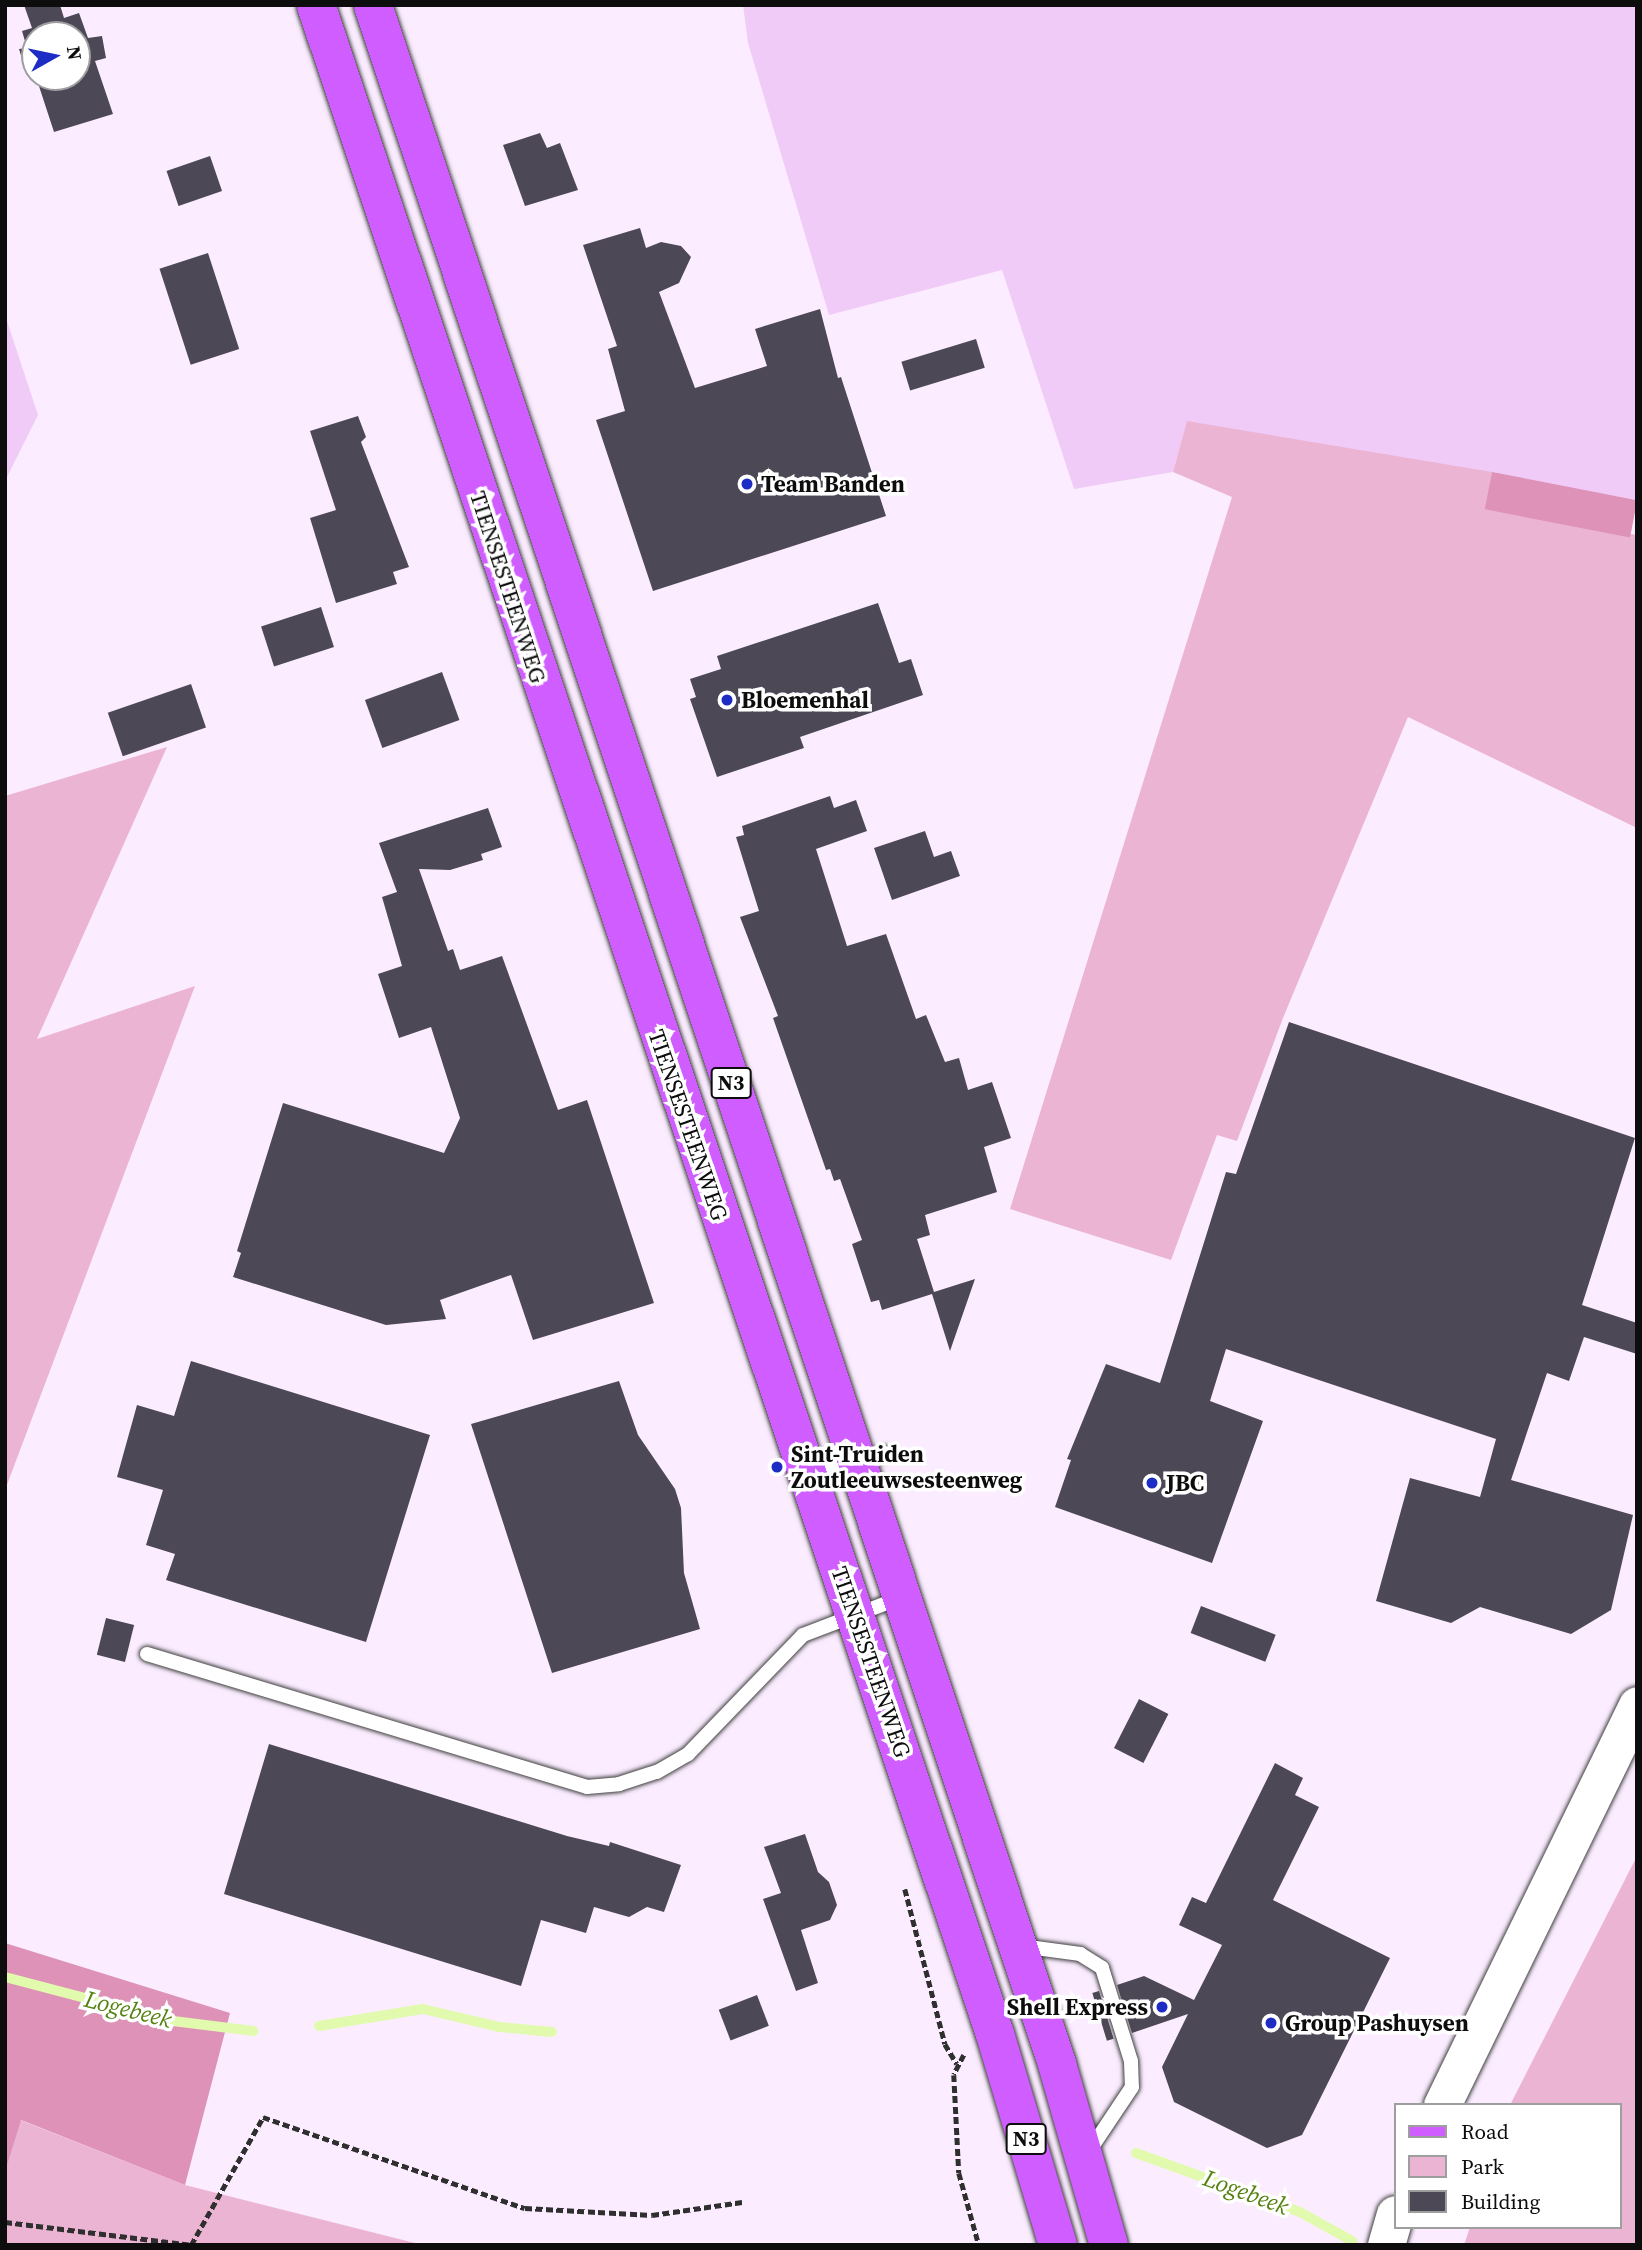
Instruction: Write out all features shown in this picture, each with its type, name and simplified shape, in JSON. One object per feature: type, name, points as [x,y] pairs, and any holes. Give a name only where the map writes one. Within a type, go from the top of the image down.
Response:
[{"type":"main road","name":"TIENSESTEENWEG","points":[[316,5],[995,2034],[1053,2237]]},
{"type":"main road","name":"N3","points":[[373,5],[871,1456],[902,1598],[1074,2122],[1082,2163],[1109,2245]]},
{"type":"street","points":[[1442,2103],[1637,1704]]},
{"type":"street","points":[[1386,2245],[1394,2217]]},
{"type":"lane","points":[[807,1475],[871,1456]]},
{"type":"lane","points":[[146,1654],[587,1787],[619,1784],[657,1772],[688,1754],[803,1635],[902,1598]]},
{"type":"lane","points":[[1017,1945],[1080,1954],[1102,1968],[1131,2061],[1132,2087],[1082,2163]]},
{"type":"path","points":[[957,2064],[959,2173],[979,2245]]},
{"type":"path","points":[[5,2222],[191,2245],[263,2117],[525,2208],[652,2215],[742,2202]]},
{"type":"shaded area","points":[[743,5],[1637,5],[1637,500],[1187,422],[1173,472],[1074,489],[1002,270],[829,315],[748,43]]},
{"type":"shaded area","points":[[5,315],[38,415],[5,481]]},
{"type":"shaded area","points":[[1492,472],[1637,500],[1630,538],[1485,509]]},
{"type":"shaded area","points":[[5,1943],[230,2013],[185,2185],[21,2120],[5,2172]]},
{"type":"green space","points":[[1187,421],[1492,472],[1486,509],[1637,535],[1637,828],[1408,717],[1283,1018],[1237,1141],[1217,1135],[1171,1260],[1010,1209],[1232,497],[1173,472]]},
{"type":"green space","points":[[167,747],[37,1039],[195,986],[5,1490],[5,796]]},
{"type":"green space","points":[[1637,1856],[1637,2245],[1464,2245],[1469,2229],[1621,2229],[1621,2103],[1511,2103]]},
{"type":"green space","points":[[20,2120],[185,2185],[423,2245],[5,2245],[5,2172]]},
{"type":"building","points":[[24,5],[60,5],[64,18],[79,13],[82,21],[30,21]]},
{"type":"building","points":[[102,36],[106,58],[95,61],[113,114],[54,132],[41,91],[91,91],[91,38]]},
{"type":"building","points":[[540,133],[547,148],[560,143],[578,190],[525,206],[503,145]]},
{"type":"building","points":[[210,156],[222,191],[179,206],[167,171]]},
{"type":"building","name":"Team Banden","points":[[640,228],[646,248],[661,242],[681,246],[691,257],[679,283],[659,292],[695,388],[767,366],[755,329],[820,309],[838,378],[841,377],[886,516],[653,591],[596,420],[625,411],[608,349],[617,346],[583,245]]},
{"type":"building","points":[[208,253],[239,349],[191,365],[159,269]]},
{"type":"building","points":[[976,339],[985,368],[910,390],[901,362]]},
{"type":"building","points":[[358,416],[366,437],[361,442],[409,567],[393,572],[397,584],[336,603],[310,518],[336,510],[310,431]]},
{"type":"building","points":[[878,603],[899,663],[911,659],[923,695],[800,737],[804,748],[717,777],[690,699],[696,697],[690,679],[721,669],[717,656]]},
{"type":"building","points":[[321,607],[334,647],[274,666],[261,626]]},
{"type":"building","points":[[442,672],[459,720],[382,748],[365,700]]},
{"type":"building","points":[[191,684],[206,727],[123,756],[108,713]]},
{"type":"building","points":[[830,796],[834,808],[856,800],[867,831],[816,849],[847,946],[886,934],[916,1019],[926,1015],[945,1062],[959,1058],[968,1090],[992,1082],[1011,1138],[984,1147],[997,1192],[925,1215],[930,1235],[917,1239],[934,1292],[975,1279],[950,1351],[932,1294],[882,1310],[879,1300],[871,1302],[852,1244],[862,1240],[840,1179],[834,1181],[830,1169],[826,1170],[773,1018],[778,1016],[740,917],[759,911],[736,837],[744,835],[742,826]]},
{"type":"building","points":[[488,808],[502,847],[481,854],[483,860],[450,870],[419,869],[448,951],[453,949],[460,970],[502,956],[558,1110],[587,1100],[654,1303],[533,1340],[511,1275],[440,1300],[446,1319],[386,1325],[233,1277],[241,1253],[237,1251],[283,1103],[444,1153],[460,1118],[431,1027],[399,1038],[378,974],[402,966],[382,897],[397,892],[379,843]]},
{"type":"building","points":[[925,831],[934,857],[951,851],[960,876],[892,900],[874,848]]},
{"type":"building","points":[[1289,1022],[1635,1138],[1582,1305],[1637,1323],[1637,1354],[1584,1337],[1569,1381],[1547,1373],[1511,1480],[1633,1515],[1611,1610],[1571,1634],[1480,1607],[1451,1623],[1376,1601],[1410,1478],[1480,1497],[1496,1439],[1226,1349],[1210,1401],[1263,1421],[1212,1563],[1055,1507],[1071,1460],[1067,1459],[1106,1364],[1160,1383],[1226,1172],[1236,1174]]},
{"type":"building","points":[[191,1361],[430,1435],[366,1642],[166,1580],[175,1554],[146,1545],[163,1490],[117,1477],[137,1405],[174,1416]]},
{"type":"building","points":[[619,1381],[638,1435],[675,1489],[681,1508],[684,1573],[700,1629],[552,1673],[471,1424]]},
{"type":"building","points":[[1201,1606],[1276,1635],[1265,1662],[1191,1633]]},
{"type":"building","points":[[106,1618],[134,1625],[125,1662],[97,1655]]},
{"type":"building","points":[[1139,1699],[1168,1714],[1143,1763],[1114,1748]]},
{"type":"building","points":[[269,1744],[567,1836],[609,1846],[610,1842],[681,1865],[664,1912],[647,1907],[629,1917],[594,1907],[586,1933],[541,1920],[521,1986],[224,1894]]},
{"type":"building","name":"Group Pashuysen","points":[[1275,1763],[1303,1778],[1295,1795],[1319,1807],[1273,1900],[1390,1958],[1302,2135],[1267,2148],[1174,2102],[1162,2067],[1188,2014],[1132,2033],[1117,1985],[1144,1976],[1194,2000],[1222,1945],[1179,1925],[1192,1897],[1206,1903]]},
{"type":"building","points":[[805,1834],[818,1872],[829,1882],[837,1905],[830,1920],[801,1930],[818,1983],[796,1991],[763,1899],[781,1893],[764,1847]]},
{"type":"building","points":[[1099,1991],[1114,2039],[1107,2041],[1092,1993]]},
{"type":"building","points":[[757,1995],[769,2026],[731,2041],[719,2010]]},
{"type":"waterway","name":"Logebeek","points":[[5,1977],[173,2021],[253,2031]]},
{"type":"waterway","name":"Logebeek","points":[[319,2026],[423,2009],[500,2027],[552,2032]]},
{"type":"waterway","name":"Logebeek","points":[[1136,2153],[1300,2212],[1352,2241]]},
{"type":"place","name":"Team Banden","points":[[747,484]]},
{"type":"place","name":"Bloemenhal","points":[[727,700]]},
{"type":"place","name":"Sint-Truiden Zoutleeuwsesteenweg","points":[[777,1467]]},
{"type":"place","name":"JBC","points":[[1152,1483]]},
{"type":"place","name":"Shell Express","points":[[1162,2007]]},
{"type":"place","name":"Group Pashuysen","points":[[1271,2023]]}]
